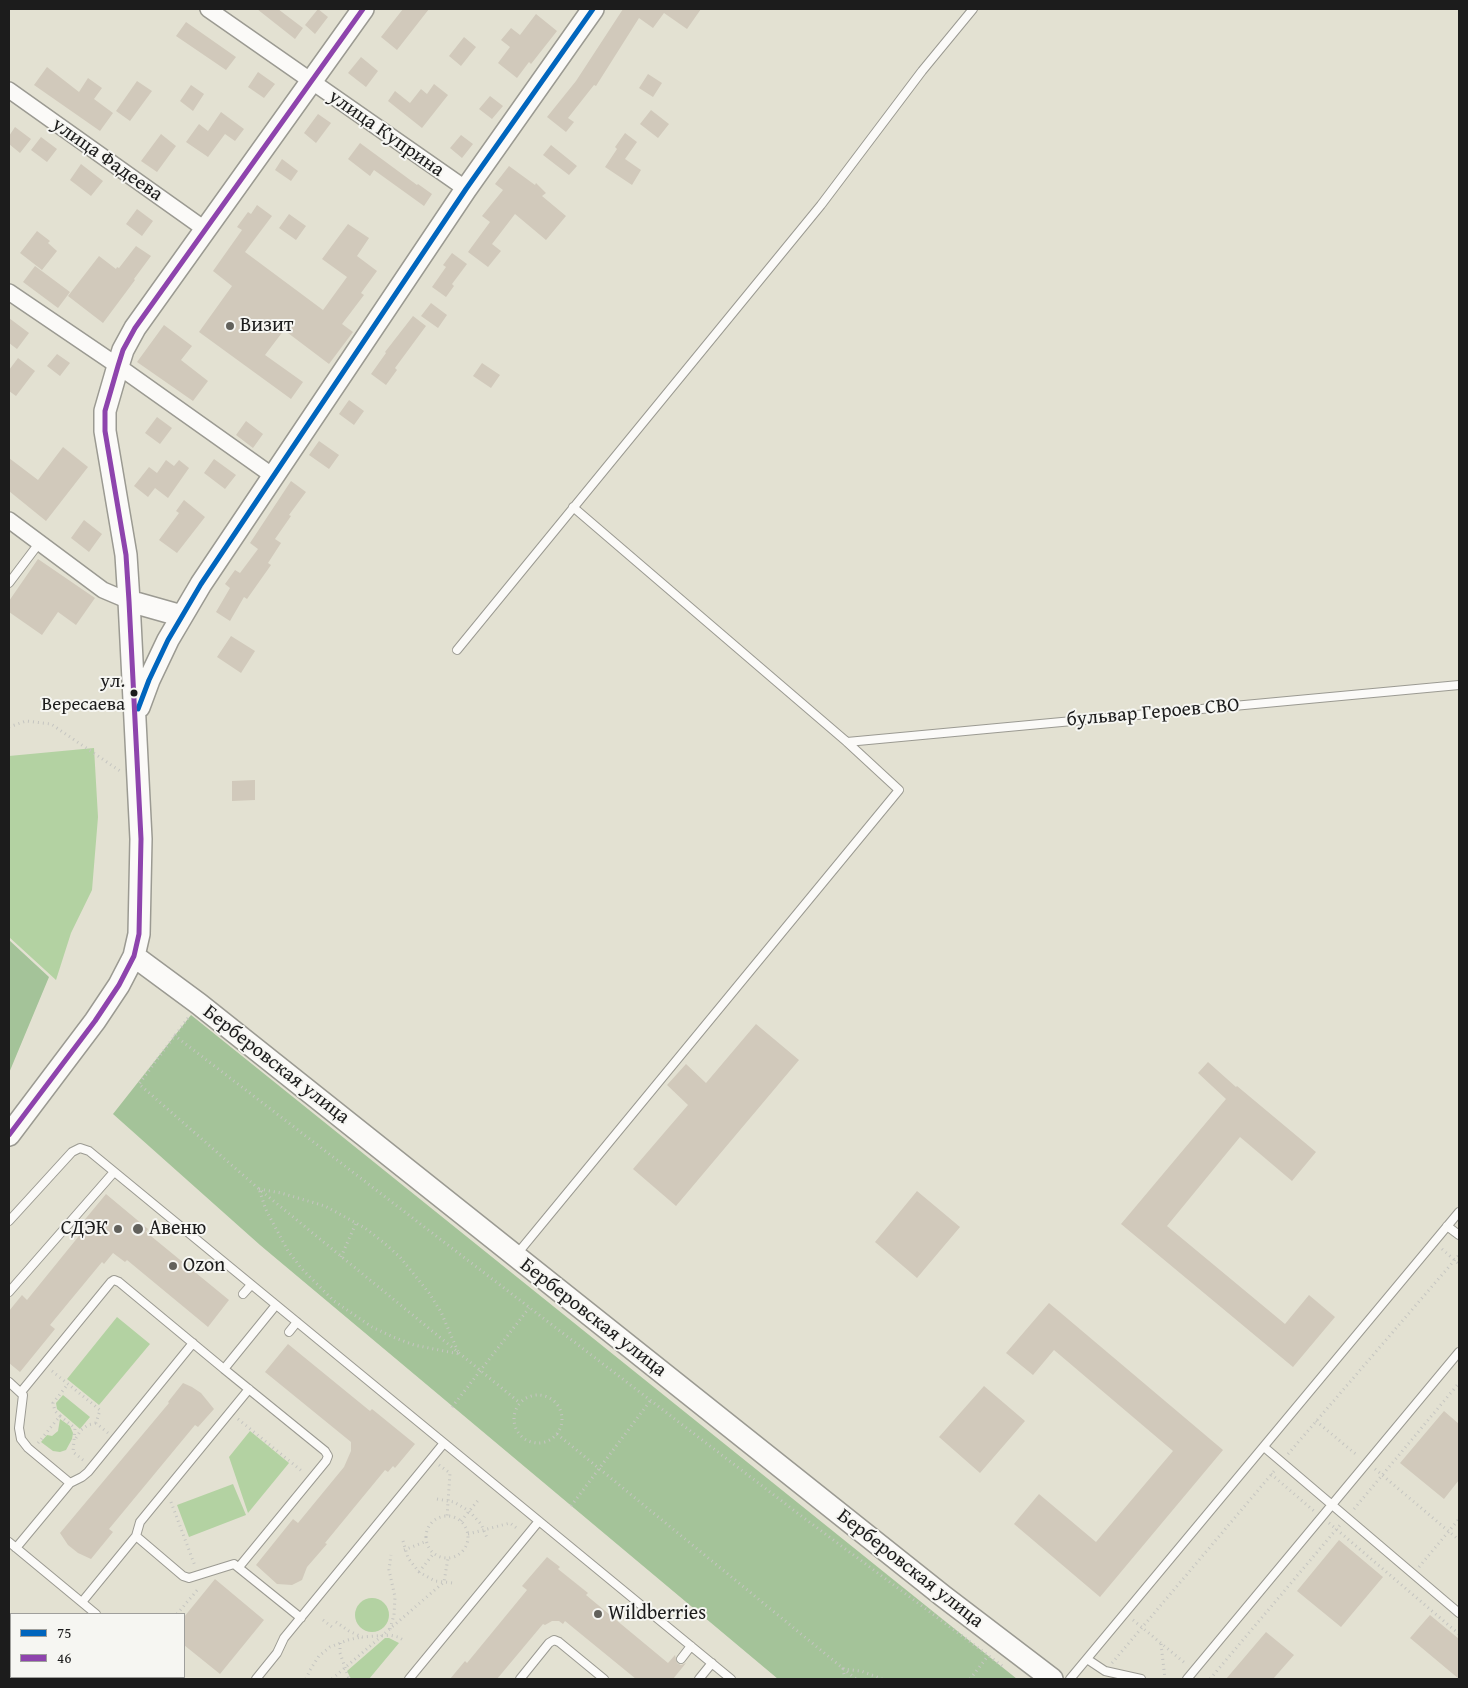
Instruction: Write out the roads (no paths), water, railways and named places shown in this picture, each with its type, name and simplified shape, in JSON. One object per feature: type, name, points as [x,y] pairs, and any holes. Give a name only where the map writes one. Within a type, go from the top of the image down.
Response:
[{"type":"main road","points":[[9,1135],[95,1022],[119,985],[134,956],[139,930],[142,839],[126,555],[105,431],[105,411],[123,350],[135,328],[363,9]]},
{"type":"main road","points":[[135,716],[148,680],[201,584],[466,189],[593,9]]},
{"type":"main road","points":[[129,601],[182,616]]},
{"type":"main road","name":"Берберовская улица","points":[[134,956],[199,1004],[943,1596],[1052,1679]]},
{"type":"street","name":"улица Куприна","points":[[208,9],[466,189]]},
{"type":"street","name":"улица Фадеева","points":[[9,90],[206,230]]},
{"type":"street","points":[[9,292],[118,366],[273,476]]},
{"type":"street","points":[[9,520],[103,590],[129,601]]},
{"type":"lane","points":[[457,650],[821,206],[922,71],[973,9]]},
{"type":"lane","points":[[515,1256],[900,790],[847,742],[573,507]]},
{"type":"lane","points":[[9,583],[40,542]]},
{"type":"lane","name":"бульвар Героев СВО","points":[[847,742],[1459,685]]},
{"type":"lane","points":[[9,1221],[72,1152],[80,1148],[89,1151],[731,1679]]},
{"type":"lane","points":[[9,1292],[114,1172]]},
{"type":"lane","points":[[1070,1679],[1459,1212]]},
{"type":"lane","points":[[1447,1226],[1459,1235]]},
{"type":"lane","points":[[21,1392],[111,1282],[114,1280],[119,1282],[325,1451],[328,1456],[326,1461],[239,1567]]},
{"type":"lane","points":[[243,1294],[251,1285]]},
{"type":"lane","points":[[224,1369],[276,1305]]},
{"type":"lane","points":[[289,1332],[297,1322]]},
{"type":"lane","points":[[16,1548],[70,1483],[82,1477],[92,1467],[193,1343]]},
{"type":"lane","points":[[1187,1679],[1367,1463],[1458,1358]]},
{"type":"lane","points":[[9,1382],[23,1395],[19,1428],[21,1439],[31,1451],[70,1483]]},
{"type":"lane","points":[[82,1602],[136,1536],[140,1522],[249,1389]]},
{"type":"lane","points":[[256,1679],[278,1653],[284,1638],[444,1443]]},
{"type":"lane","points":[[1264,1447],[1459,1613]]},
{"type":"lane","points":[[409,1679],[539,1521]]},
{"type":"lane","points":[[136,1536],[183,1576],[189,1578],[234,1564],[300,1618]]},
{"type":"lane","points":[[9,1542],[95,1613]]},
{"type":"lane","points":[[520,1679],[554,1640],[604,1679]]},
{"type":"lane","points":[[680,1659],[691,1646]]},
{"type":"lane","points":[[1087,1659],[1105,1671],[1141,1679]]},
{"type":"lane","points":[[699,1679],[712,1663]]},
{"type":"place","name":"Визит","points":[[230,326]]},
{"type":"place","name":"ул. Вересаева","points":[[134,693]]},
{"type":"place","name":"СДЭК","points":[[118,1229]]},
{"type":"place","name":"Авеню","points":[[138,1229]]},
{"type":"place","name":"Ozon","points":[[173,1266]]},
{"type":"place","name":"Wildberries","points":[[598,1614]]}]
